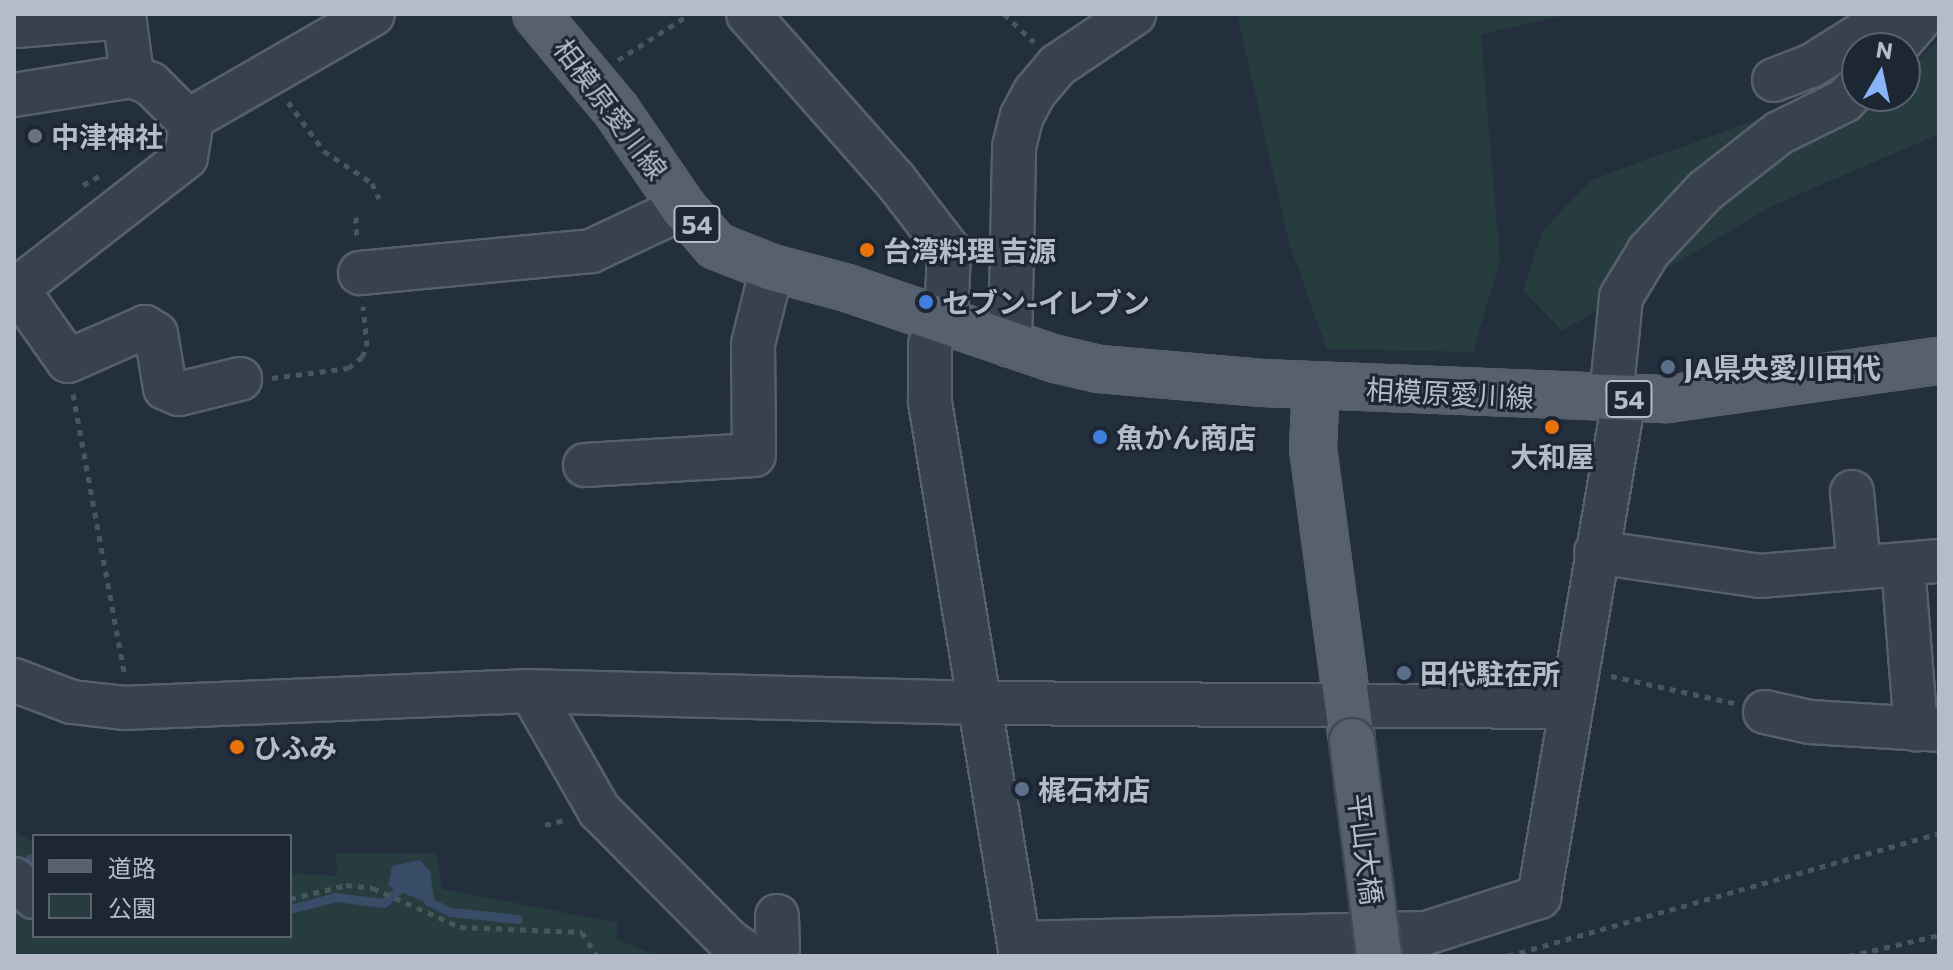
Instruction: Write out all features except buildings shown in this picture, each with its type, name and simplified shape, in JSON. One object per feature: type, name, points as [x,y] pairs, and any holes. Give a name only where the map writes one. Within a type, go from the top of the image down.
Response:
[{"type":"main road","name":"相模原愛川線","points":[[536,14],[590,77],[683,208],[716,246],[772,268],[847,288],[939,323]]},
{"type":"main road","name":"54","points":[[939,323],[1099,369],[1316,386]]},
{"type":"main road","name":"相模原愛川線","points":[[1316,386],[1618,399],[1716,394],[1939,361]]},
{"type":"main road","points":[[1316,386],[1313,448],[1350,724]]},
{"type":"main road","name":"平山大橋","points":[[1350,724],[1379,956]]},
{"type":"street","points":[[189,120],[373,14]]},
{"type":"street","points":[[748,14],[944,240],[950,280],[930,345],[930,402],[1020,949],[1426,933],[1539,897],[1618,399],[1621,297],[1649,251],[1718,181],[1779,133],[1841,102]]},
{"type":"street","points":[[1010,345],[1014,147],[1022,116],[1058,65],[1134,14]]},
{"type":"street","points":[[1774,80],[1824,58],[1862,34],[1880,14]]},
{"type":"street","points":[[1909,32],[1924,14]]},
{"type":"street","points":[[14,17],[16,26],[124,16],[132,76]]},
{"type":"street","points":[[14,95],[132,76],[151,84],[189,120],[194,132],[186,157],[19,282],[15,290],[68,361],[145,327],[156,334],[165,388],[179,394],[240,379]]},
{"type":"street","points":[[360,273],[591,251],[683,208]]},
{"type":"street","points":[[602,456],[754,455],[753,344],[772,268]]},
{"type":"street","points":[[1851,503],[1859,567]]},
{"type":"street","points":[[1596,552],[1760,576],[1921,563],[1928,729],[1810,722],[1765,712]]},
{"type":"street","points":[[14,680],[72,702],[131,708],[532,693],[978,703],[1350,724],[1570,707]]},
{"type":"street","points":[[532,693],[599,810],[730,942],[751,956]]},
{"type":"street","points":[[14,879],[32,895]]},
{"type":"path","points":[[590,77],[690,14]]},
{"type":"path","points":[[269,75],[324,151],[372,183],[379,199]]},
{"type":"path","points":[[240,379],[348,368],[362,357],[367,346],[356,217]]},
{"type":"path","points":[[68,361],[131,708]]},
{"type":"path","points":[[1576,666],[1765,712]]},
{"type":"path","points":[[1508,956],[1939,833]]},
{"type":"path","points":[[292,898],[346,885],[373,888],[460,927],[582,932],[597,956]]},
{"type":"path","points":[[1849,956],[1939,935]]},
{"type":"green space","points":[[1237,14],[1571,14],[1481,34],[1500,261],[1473,352],[1327,349],[1290,246]]},
{"type":"green space","points":[[1939,39],[1939,134],[1772,206],[1562,331],[1523,290],[1542,232],[1591,180],[1841,89],[1841,112],[1921,112],[1921,58]]},
{"type":"green space","points":[[14,831],[32,842],[32,938],[292,938],[292,873],[337,876],[336,853],[436,854],[442,889],[618,923],[616,939],[658,956],[14,956]]},
{"type":"water","points":[[420,860],[430,871],[435,907],[388,886],[392,866]]},
{"type":"waterway","points":[[292,908],[336,897],[384,903],[403,885]]},
{"type":"waterway","points":[[428,901],[451,912],[518,919]]},
{"type":"place","name":"中津神社","points":[[35,136]]},
{"type":"place","name":"台湾料理 吉源","points":[[867,250]]},
{"type":"place","name":"セブン-イレブン","points":[[926,302]]},
{"type":"place","name":"JA県央愛川田代","points":[[1668,367]]},
{"type":"place","name":"大和屋","points":[[1552,427]]},
{"type":"place","name":"魚かん商店","points":[[1100,437]]},
{"type":"place","name":"田代駐在所","points":[[1404,673]]},
{"type":"place","name":"ひふみ","points":[[237,747]]},
{"type":"place","name":"梶石材店","points":[[1022,789]]}]
